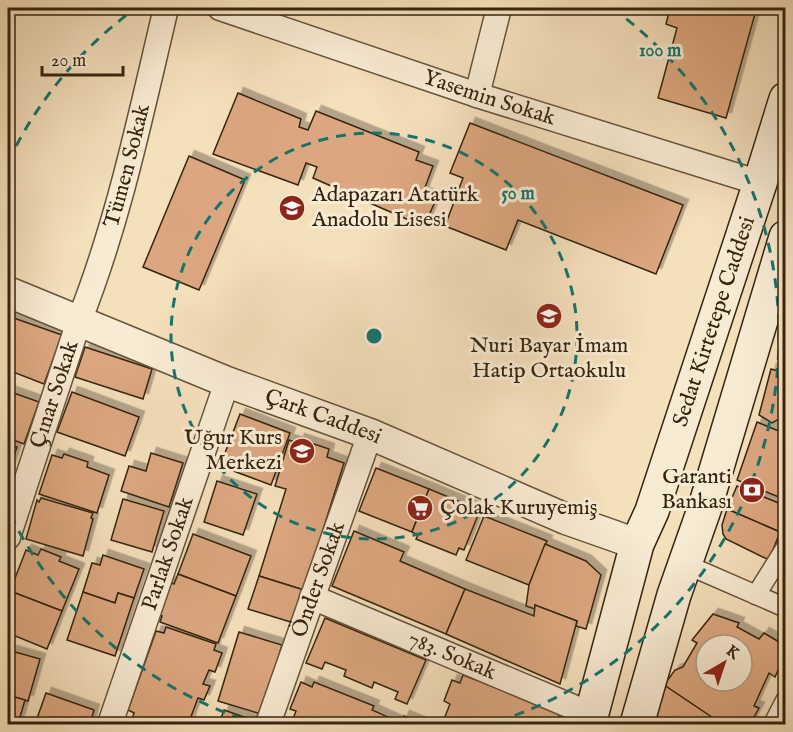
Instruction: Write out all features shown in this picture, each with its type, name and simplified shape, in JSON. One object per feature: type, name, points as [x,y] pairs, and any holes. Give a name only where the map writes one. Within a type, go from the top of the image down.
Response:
[{"type":"main road","name":"Sedat Kirtetepe Caddesi","points":[[591,720],[637,544],[652,511],[786,99]]},
{"type":"main road","name":"Sedat Kirtetepe Caddesi","points":[[637,724],[674,595],[705,507],[786,237]]},
{"type":"main road","points":[[637,544],[659,541],[676,532],[705,507]]},
{"type":"street","name":"Tümen Sokak","points":[[79,321],[91,290],[130,158],[166,8]]},
{"type":"street","name":"Yasemin Sokak","points":[[220,8],[477,95],[760,183]]},
{"type":"street","points":[[477,95],[499,8]]},
{"type":"street","name":"Çark Caddesi","points":[[8,292],[227,382],[370,434],[566,519],[637,544]]},
{"type":"street","name":"Çınar Sokak","points":[[8,537],[79,321]]},
{"type":"street","name":"Parlak Sokak","points":[[110,724],[227,382]]},
{"type":"street","name":"Önder Sokak","points":[[268,724],[370,434]]},
{"type":"street","points":[[756,596],[786,547]]},
{"type":"street","points":[[686,564],[786,608]]},
{"type":"street","name":"783. Sokak","points":[[312,597],[591,720]]},
{"type":"street","points":[[773,724],[786,699]]},
{"type":"building","points":[[670,8],[679,10],[680,8],[748,8],[756,10],[726,118],[658,98],[677,28],[666,24]]},
{"type":"building","name":"Adapazarı Atatürk Anadolu Lisesi","points":[[238,93],[301,119],[299,127],[308,130],[316,111],[419,152],[416,160],[433,166],[423,193],[437,197],[427,220],[415,214],[411,221],[313,178],[317,167],[306,163],[298,185],[213,154]]},
{"type":"building","points":[[470,123],[683,205],[656,274],[518,220],[506,250],[445,226],[463,178],[450,173]]},
{"type":"building","points":[[189,156],[245,180],[199,290],[143,267]]},
{"type":"building","points":[[8,316],[62,335],[44,384],[8,370]]},
{"type":"building","points":[[85,347],[152,369],[143,399],[75,377]]},
{"type":"building","points":[[771,369],[786,373],[786,404],[781,418],[772,423],[759,415]]},
{"type":"building","points":[[8,391],[39,402],[24,444],[8,438]]},
{"type":"building","points":[[72,392],[139,417],[125,456],[57,432]]},
{"type":"building","points":[[240,414],[290,433],[271,485],[220,466]]},
{"type":"building","points":[[757,422],[786,434],[786,500],[737,480]]},
{"type":"building","points":[[299,439],[329,449],[327,457],[344,463],[304,590],[259,576],[286,489],[275,486],[289,440],[298,443]]},
{"type":"building","points":[[8,444],[17,447],[8,473]]},
{"type":"building","points":[[151,453],[183,463],[169,507],[121,491],[129,466],[146,471]]},
{"type":"building","points":[[64,454],[88,462],[87,467],[109,475],[97,513],[39,494],[52,455],[62,458]]},
{"type":"building","points":[[376,468],[429,489],[412,532],[359,511]]},
{"type":"building","points":[[217,481],[257,494],[243,535],[204,522]]},
{"type":"building","points":[[737,486],[786,506],[786,520],[780,532],[727,509]]},
{"type":"building","points":[[429,489],[480,510],[464,550],[459,548],[456,555],[416,539],[418,535],[412,532]]},
{"type":"building","points":[[41,498],[93,513],[83,556],[26,539],[37,500],[39,502]]},
{"type":"building","points":[[123,499],[164,511],[152,552],[111,540]]},
{"type":"building","points":[[727,509],[780,532],[769,560],[726,539],[722,525]]},
{"type":"building","points":[[484,516],[547,541],[529,585],[466,560]]},
{"type":"building","points":[[354,531],[404,552],[400,561],[465,589],[446,634],[332,586]]},
{"type":"building","points":[[193,534],[251,556],[236,596],[178,574]]},
{"type":"building","points":[[545,544],[586,561],[601,575],[586,629],[576,626],[577,621],[535,605],[535,609],[526,606],[529,585]]},
{"type":"building","points":[[41,549],[61,557],[59,561],[79,569],[62,611],[10,591],[26,550],[38,555]]},
{"type":"building","points":[[103,555],[144,569],[134,598],[118,593],[115,603],[83,592],[92,563],[100,565]]},
{"type":"building","points":[[178,574],[236,596],[218,643],[160,622],[162,616],[157,614],[169,582],[174,584]]},
{"type":"building","points":[[259,576],[304,590],[294,623],[248,609]]},
{"type":"building","points":[[465,589],[534,616],[535,605],[577,621],[560,684],[446,634]]},
{"type":"building","points":[[10,591],[62,611],[47,649],[8,633]]},
{"type":"building","points":[[83,592],[115,603],[118,593],[134,598],[115,656],[67,640]]},
{"type":"building","points":[[713,614],[739,623],[737,627],[748,633],[698,633]]},
{"type":"building","points":[[325,618],[426,660],[407,704],[395,699],[398,692],[374,682],[372,688],[344,676],[346,670],[325,662],[322,669],[306,663]]},
{"type":"building","points":[[166,627],[216,644],[214,650],[222,653],[215,672],[209,670],[203,684],[210,686],[204,700],[198,698],[189,722],[196,724],[131,723],[134,713],[128,710],[156,631],[164,633]]},
{"type":"building","points":[[239,632],[282,645],[261,714],[218,701]]},
{"type":"building","points":[[764,633],[786,646],[786,652],[775,677],[769,673],[754,706],[759,708],[750,724],[722,724],[664,685],[675,670],[683,667],[694,648],[694,693],[754,693],[754,636],[759,639]]},
{"type":"building","points":[[8,650],[40,659],[28,701],[8,695]]},
{"type":"building","points":[[463,675],[560,713],[556,724],[442,724],[450,704],[444,701],[452,680],[460,683]]},
{"type":"building","points":[[301,682],[312,687],[314,682],[374,706],[372,710],[401,723],[404,716],[424,724],[291,724],[296,711],[290,709]]},
{"type":"building","points":[[664,685],[722,724],[651,724]]},
{"type":"building","points":[[46,693],[94,710],[90,724],[35,724]]},
{"type":"building","points":[[8,695],[25,700],[18,724],[8,724]]},
{"type":"building","points":[[224,710],[258,722],[257,724],[219,724]]},
{"type":"place","name":"Adapazarı Atatürk Anadolu Lisesi","points":[[292,208]]},
{"type":"place","name":"Nuri Bayar İmam Hatip Ortaokulu","points":[[549,316]]},
{"type":"place","name":"Uğur Kurs Merkezi","points":[[302,451]]},
{"type":"place","name":"Garanti Bankası","points":[[752,490]]},
{"type":"place","name":"Çolak Kuruyemiş","points":[[420,508]]}]
